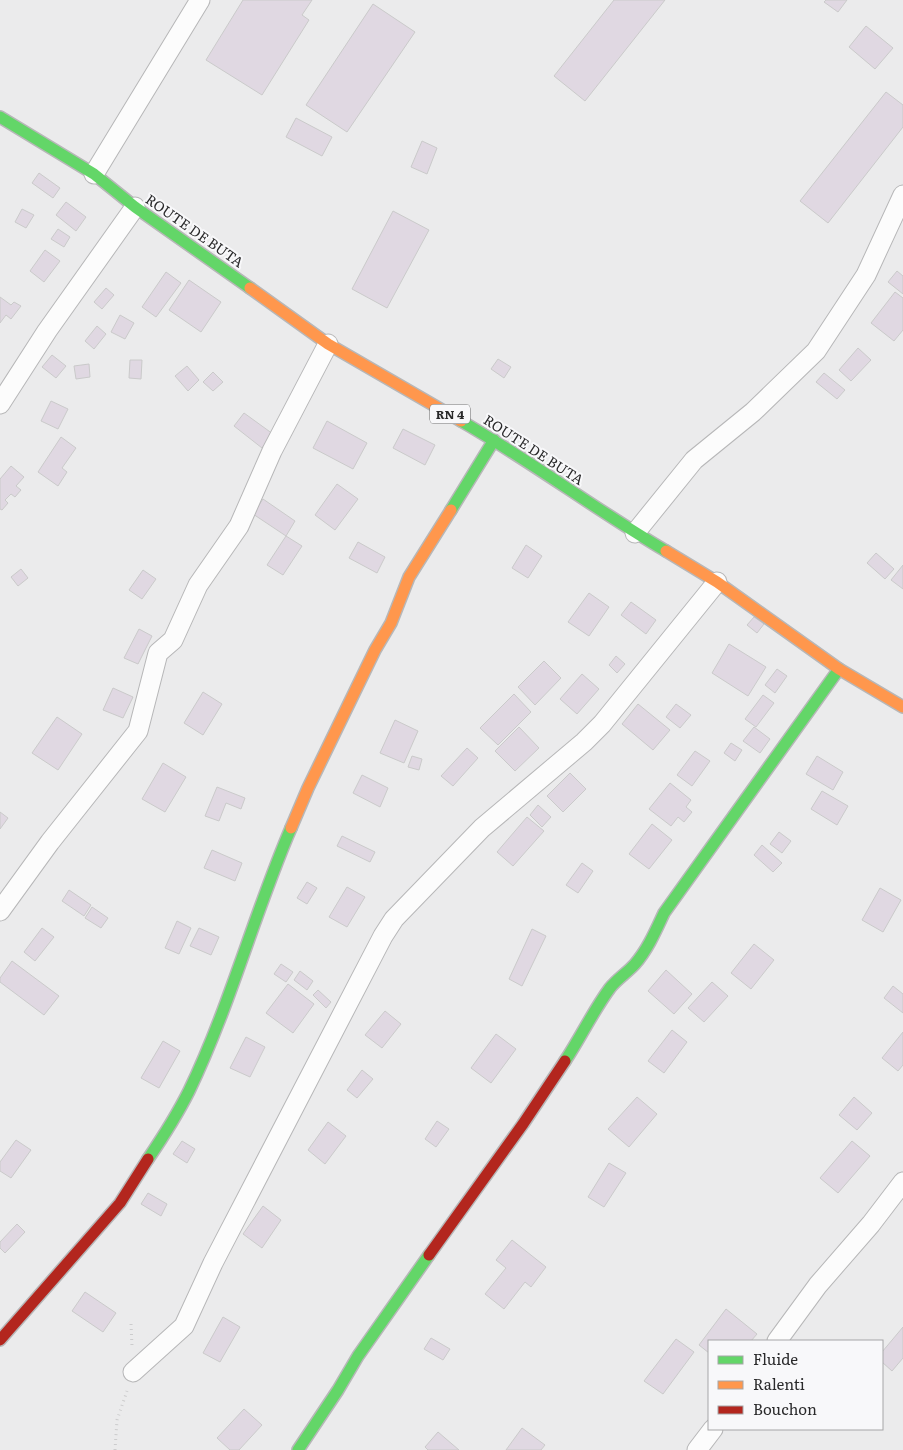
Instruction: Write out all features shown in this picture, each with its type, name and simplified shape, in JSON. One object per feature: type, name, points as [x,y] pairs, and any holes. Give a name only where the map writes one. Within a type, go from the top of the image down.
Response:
[{"type":"main road","name":"ROUTE DE BUTA","points":[[0,117],[94,174],[328,344],[494,440],[635,533],[717,582],[839,669],[903,707]]},
{"type":"main road","points":[[0,1340],[120,1203],[169,1127],[189,1090],[216,1028],[272,872],[308,788],[375,650],[391,623],[409,577],[494,440]]},
{"type":"main road","points":[[298,1450],[358,1356],[523,1124],[580,1038],[597,1006],[612,986],[636,964],[648,946],[664,913],[839,669]]},
{"type":"street","points":[[94,174],[200,0]]},
{"type":"street","points":[[635,533],[694,460],[754,412],[816,351],[866,274],[903,196]]},
{"type":"street","points":[[0,404],[47,331],[136,206]]},
{"type":"street","points":[[0,911],[56,835],[138,731],[158,652],[173,640],[198,585],[240,526],[272,451],[328,344]]},
{"type":"street","points":[[133,1372],[184,1326],[213,1263],[383,936],[394,919],[482,828],[584,742],[602,724],[717,582]]},
{"type":"street","points":[[778,1340],[818,1285],[871,1224],[903,1182]]},
{"type":"street","points":[[697,1450],[711,1430]]},
{"type":"building","points":[[243,0],[312,0],[302,15],[309,20],[262,95],[206,60]]},
{"type":"building","points":[[614,0],[665,0],[585,101],[554,76]]},
{"type":"building","points":[[826,0],[847,0],[838,12],[824,2]]},
{"type":"building","points":[[373,4],[415,32],[347,132],[306,105]]},
{"type":"building","points":[[866,26],[893,48],[875,69],[849,47]]},
{"type":"building","points":[[886,92],[903,105],[903,127],[828,223],[800,201]]},
{"type":"building","points":[[296,118],[332,137],[322,156],[286,137]]},
{"type":"building","points":[[422,141],[437,148],[427,174],[411,167]]},
{"type":"building","points":[[39,173],[60,188],[53,198],[32,183]]},
{"type":"building","points":[[66,202],[86,217],[76,231],[56,215]]},
{"type":"building","points":[[22,209],[34,215],[26,228],[15,222]]},
{"type":"building","points":[[393,211],[429,230],[387,308],[352,289]]},
{"type":"building","points":[[58,229],[70,237],[64,247],[51,239]]},
{"type":"building","points":[[45,250],[60,261],[44,282],[30,271]]},
{"type":"building","points":[[897,271],[903,276],[903,294],[888,282]]},
{"type":"building","points":[[166,272],[181,283],[156,317],[142,307]]},
{"type":"building","points":[[189,280],[221,302],[201,332],[169,310]]},
{"type":"building","points":[[106,288],[114,295],[102,309],[94,302]]},
{"type":"building","points":[[895,292],[903,298],[903,330],[894,341],[871,323]]},
{"type":"building","points":[[0,297],[11,305],[14,302],[21,306],[11,319],[6,315],[0,323]]},
{"type":"building","points":[[120,315],[134,323],[125,339],[111,332]]},
{"type":"building","points":[[97,326],[106,334],[94,349],[85,341]]},
{"type":"building","points":[[858,348],[871,360],[851,381],[839,370]]},
{"type":"building","points":[[52,355],[66,366],[56,378],[42,367]]},
{"type":"building","points":[[498,359],[511,367],[504,378],[491,369]]},
{"type":"building","points":[[130,360],[142,360],[141,379],[129,378]]},
{"type":"building","points":[[89,364],[90,377],[76,379],[74,366]]},
{"type":"building","points":[[187,366],[199,380],[188,391],[175,376]]},
{"type":"building","points":[[213,372],[223,382],[213,391],[203,382]]},
{"type":"building","points":[[824,373],[845,390],[837,399],[816,382]]},
{"type":"building","points":[[51,401],[68,409],[58,429],[41,421]]},
{"type":"building","points":[[244,413],[273,434],[262,448],[234,426]]},
{"type":"building","points":[[327,421],[367,443],[353,469],[313,448]]},
{"type":"building","points":[[403,429],[435,445],[425,465],[393,448]]},
{"type":"building","points":[[61,437],[76,448],[62,468],[67,472],[58,486],[38,472]]},
{"type":"building","points":[[11,466],[24,477],[16,486],[21,490],[15,497],[11,494],[5,500],[8,503],[2,510],[0,509],[0,479]]},
{"type":"building","points":[[337,484],[358,499],[335,530],[315,515]]},
{"type":"building","points":[[263,499],[295,521],[286,536],[253,514]]},
{"type":"building","points":[[286,536],[302,546],[283,575],[267,565]]},
{"type":"building","points":[[358,542],[385,557],[377,573],[349,558]]},
{"type":"building","points":[[526,545],[542,556],[528,578],[512,568]]},
{"type":"building","points":[[876,553],[894,569],[885,579],[867,563]]},
{"type":"building","points":[[903,565],[903,589],[891,580]]},
{"type":"building","points":[[21,569],[28,578],[18,586],[11,577]]},
{"type":"building","points":[[143,570],[156,579],[142,599],[129,590]]},
{"type":"building","points":[[589,593],[609,607],[589,636],[568,622]]},
{"type":"building","points":[[631,602],[656,620],[646,634],[621,615]]},
{"type":"building","points":[[754,617],[764,624],[757,633],[747,625]]},
{"type":"building","points":[[139,629],[152,636],[138,664],[124,658]]},
{"type":"building","points":[[729,644],[766,667],[748,696],[712,673]]},
{"type":"building","points":[[616,656],[625,664],[617,673],[609,665]]},
{"type":"building","points":[[544,661],[561,678],[535,705],[518,687]]},
{"type":"building","points":[[777,669],[787,676],[775,693],[765,685]]},
{"type":"building","points":[[582,674],[599,689],[577,714],[560,699]]},
{"type":"building","points":[[113,688],[133,697],[123,718],[103,710]]},
{"type":"building","points":[[203,692],[222,704],[203,735],[184,723]]},
{"type":"building","points":[[514,694],[531,712],[498,745],[480,728]]},
{"type":"building","points":[[763,695],[774,703],[756,727],[745,719]]},
{"type":"building","points":[[638,704],[670,730],[653,750],[622,724]]},
{"type":"building","points":[[676,704],[691,715],[680,728],[666,717]]},
{"type":"building","points":[[57,717],[82,734],[58,770],[32,753]]},
{"type":"building","points":[[395,720],[418,731],[404,763],[380,753]]},
{"type":"building","points":[[519,727],[539,748],[515,771],[495,751]]},
{"type":"building","points":[[754,727],[770,739],[760,753],[743,741]]},
{"type":"building","points":[[731,743],[742,750],[735,761],[724,753]]},
{"type":"building","points":[[467,748],[478,758],[453,786],[441,776]]},
{"type":"building","points":[[695,751],[710,761],[692,786],[677,775]]},
{"type":"building","points":[[412,756],[422,759],[419,770],[408,767]]},
{"type":"building","points":[[817,756],[843,772],[833,790],[806,774]]},
{"type":"building","points":[[163,763],[186,777],[165,812],[142,799]]},
{"type":"building","points":[[570,773],[586,789],[563,812],[547,796]]},
{"type":"building","points":[[362,775],[388,788],[380,807],[353,793]]},
{"type":"building","points":[[670,783],[691,800],[686,807],[692,812],[684,822],[678,817],[671,826],[649,809]]},
{"type":"building","points":[[217,787],[245,798],[241,809],[226,803],[219,821],[205,816]]},
{"type":"building","points":[[822,791],[848,806],[837,825],[811,809]]},
{"type":"building","points":[[538,805],[551,817],[542,827],[530,815]]},
{"type":"building","points":[[0,812],[8,818],[0,829]]},
{"type":"building","points":[[527,817],[544,831],[513,866],[497,852]]},
{"type":"building","points":[[652,824],[672,840],[649,869],[629,854]]},
{"type":"building","points":[[779,832],[791,841],[782,853],[770,844]]},
{"type":"building","points":[[342,836],[375,852],[370,862],[337,846]]},
{"type":"building","points":[[762,845],[782,863],[773,872],[754,855]]},
{"type":"building","points":[[212,850],[242,863],[235,881],[204,868]]},
{"type":"building","points":[[582,863],[593,871],[578,893],[566,885]]},
{"type":"building","points":[[307,882],[317,888],[307,904],[297,898]]},
{"type":"building","points":[[347,887],[365,897],[347,927],[329,917]]},
{"type":"building","points":[[880,888],[901,900],[883,932],[862,920]]},
{"type":"building","points":[[69,890],[91,905],[84,916],[62,901]]},
{"type":"building","points":[[92,907],[108,918],[101,928],[85,918]]},
{"type":"building","points":[[177,921],[191,928],[179,954],[165,948]]},
{"type":"building","points":[[42,928],[54,937],[35,961],[24,952]]},
{"type":"building","points":[[199,928],[219,937],[211,955],[190,946]]},
{"type":"building","points":[[532,929],[546,936],[522,986],[509,979]]},
{"type":"building","points":[[754,944],[774,960],[751,989],[731,973]]},
{"type":"building","points":[[12,961],[59,996],[44,1015],[0,982],[0,978]]},
{"type":"building","points":[[281,964],[293,972],[286,982],[274,974]]},
{"type":"building","points":[[666,970],[692,994],[674,1014],[648,991]]},
{"type":"building","points":[[300,971],[313,981],[307,990],[294,980]]},
{"type":"building","points":[[712,982],[728,996],[704,1022],[688,1008]]},
{"type":"building","points":[[288,984],[314,1004],[293,1033],[266,1013]]},
{"type":"building","points":[[893,986],[903,994],[903,1013],[884,998]]},
{"type":"building","points":[[318,990],[331,1002],[326,1008],[313,995]]},
{"type":"building","points":[[385,1011],[401,1024],[382,1048],[365,1035]]},
{"type":"building","points":[[672,1030],[687,1042],[664,1073],[648,1061]]},
{"type":"building","points":[[903,1032],[903,1065],[898,1071],[882,1058]]},
{"type":"building","points":[[496,1034],[516,1049],[491,1083],[471,1068]]},
{"type":"building","points":[[246,1037],[265,1047],[250,1077],[230,1068]]},
{"type":"building","points":[[163,1041],[180,1051],[159,1088],[141,1078]]},
{"type":"building","points":[[362,1070],[373,1079],[357,1098],[347,1090]]},
{"type":"building","points":[[637,1097],[657,1114],[629,1147],[608,1129]]},
{"type":"building","points":[[854,1097],[872,1113],[857,1130],[839,1115]]},
{"type":"building","points":[[437,1121],[449,1129],[436,1147],[425,1139]]},
{"type":"building","points":[[328,1122],[346,1136],[325,1164],[308,1150]]},
{"type":"building","points":[[16,1140],[31,1150],[11,1178],[0,1171],[0,1162]]},
{"type":"building","points":[[182,1141],[195,1149],[187,1163],[173,1154]]},
{"type":"building","points":[[852,1141],[870,1156],[838,1193],[820,1178]]},
{"type":"building","points":[[609,1163],[626,1173],[604,1207],[588,1197]]},
{"type":"building","points":[[148,1193],[167,1204],[161,1216],[141,1204]]},
{"type":"building","points":[[263,1206],[281,1220],[262,1248],[243,1234]]},
{"type":"building","points":[[17,1224],[25,1232],[5,1253],[0,1248],[0,1242]]},
{"type":"building","points":[[512,1240],[546,1267],[531,1287],[525,1282],[504,1309],[485,1294],[506,1268],[496,1260]]},
{"type":"building","points":[[85,1292],[116,1313],[103,1332],[72,1311]]},
{"type":"building","points":[[726,1309],[757,1334],[752,1340],[708,1340],[708,1352],[699,1345]]},
{"type":"building","points":[[223,1317],[240,1327],[220,1362],[203,1353]]},
{"type":"building","points":[[903,1327],[903,1358],[892,1371],[883,1363],[883,1351]]},
{"type":"building","points":[[431,1338],[450,1349],[443,1360],[424,1349]]},
{"type":"building","points":[[676,1339],[694,1352],[663,1394],[644,1381]]},
{"type":"building","points":[[244,1409],[262,1425],[239,1450],[230,1450],[217,1438]]},
{"type":"building","points":[[522,1428],[545,1445],[541,1450],[506,1450]]},
{"type":"building","points":[[438,1432],[459,1450],[428,1450],[425,1447]]},
{"type":"traffic: fast","points":[[0,117],[94,174],[135,207],[250,288]]},
{"type":"traffic: fast","points":[[461,421],[513,452],[666,551]]},
{"type":"traffic: fast","points":[[451,510],[494,440]]},
{"type":"traffic: fast","points":[[565,1061],[604,997],[613,985],[640,958],[664,913],[839,669]]},
{"type":"traffic: fast","points":[[148,1159],[180,1109],[204,1059],[291,828]]},
{"type":"traffic: fast","points":[[298,1450],[358,1356],[429,1255]]},
{"type":"traffic: slow","points":[[250,288],[328,344],[461,421]]},
{"type":"traffic: slow","points":[[291,828],[308,788],[375,650],[391,623],[409,577],[451,510]]},
{"type":"traffic: slow","points":[[666,551],[717,582],[839,669],[903,707]]},
{"type":"traffic: jam","points":[[429,1255],[523,1124],[565,1061]]},
{"type":"traffic: jam","points":[[0,1340],[120,1203],[148,1159]]}]
